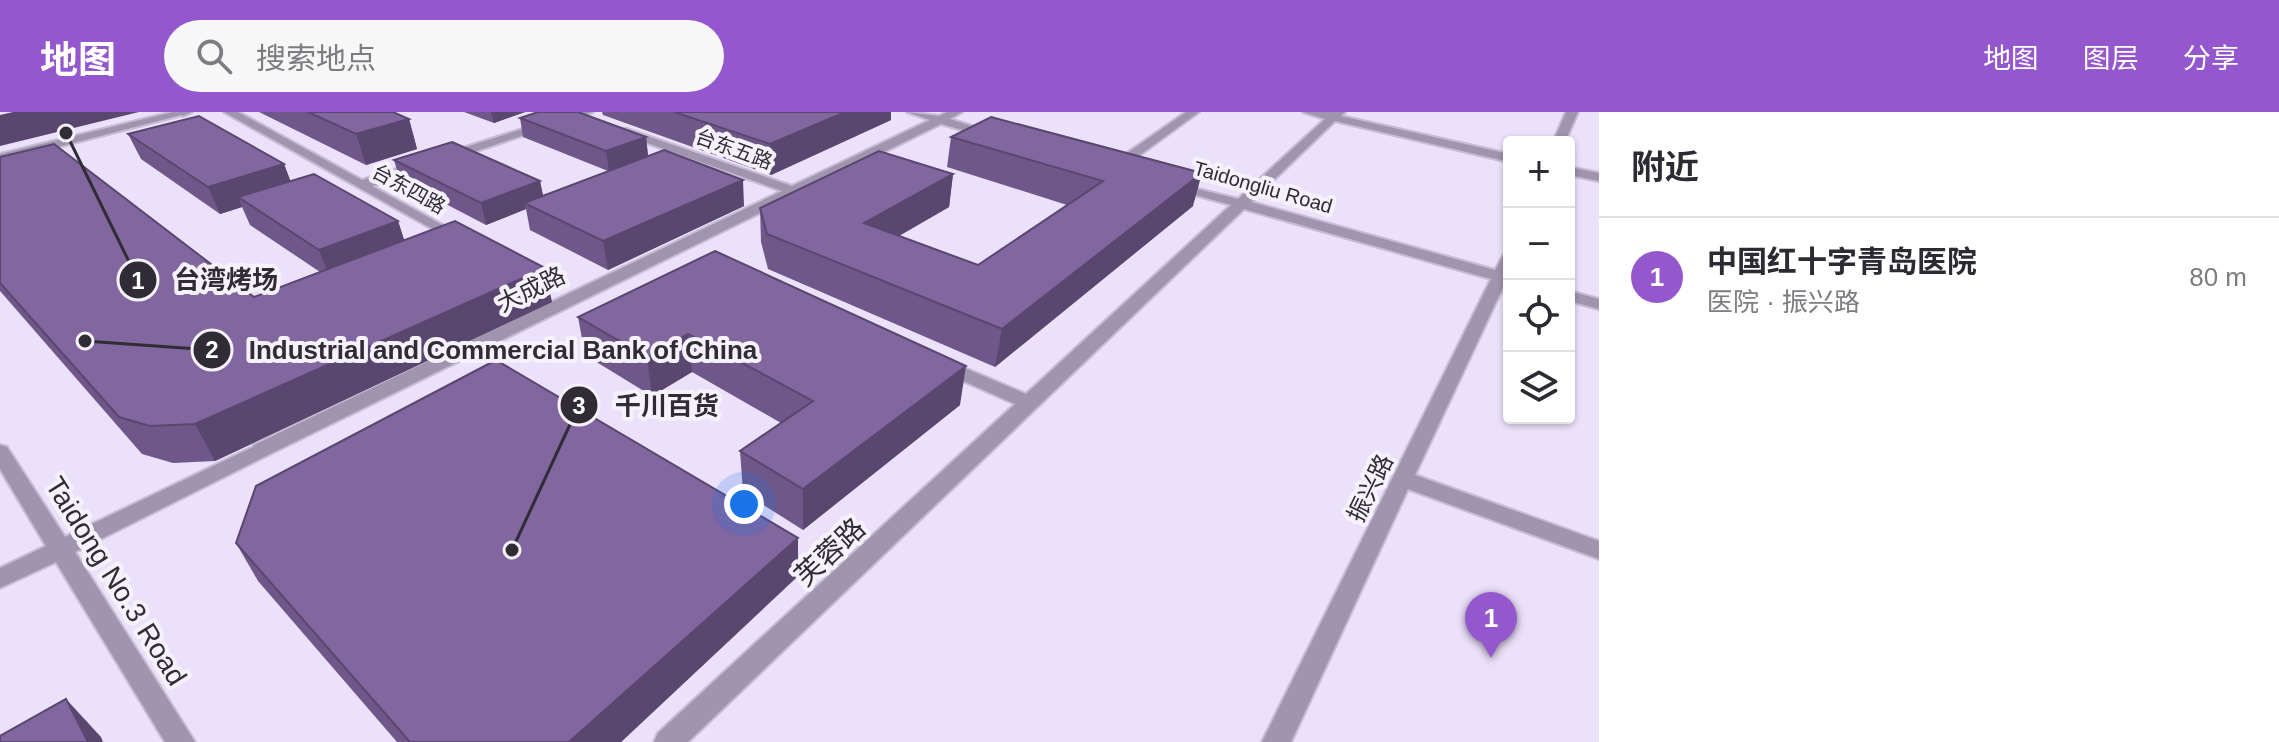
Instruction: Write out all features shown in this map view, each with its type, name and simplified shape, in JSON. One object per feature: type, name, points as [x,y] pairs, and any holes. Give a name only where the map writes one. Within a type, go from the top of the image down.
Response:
[{"type":"street","points":[[0,158],[184,112]]},
{"type":"street","name":"台东四路","points":[[230,112],[471,247]]},
{"type":"street","points":[[913,112],[1013,140]]},
{"type":"street","name":"大成路","points":[[0,579],[561,297],[677,248],[956,112]]},
{"type":"street","points":[[1099,164],[1121,170],[1193,112]]},
{"type":"street","points":[[1309,112],[1336,115],[1503,157]]},
{"type":"street","points":[[1562,136],[1572,112]]},
{"type":"street","points":[[361,185],[582,115]]},
{"type":"street","name":"芙蓉路","points":[[668,742],[1336,115]]},
{"type":"street","name":"台东五路","points":[[607,125],[793,191]]},
{"type":"street","points":[[1575,172],[1599,177]]},
{"type":"street","name":"Taidongliu Road","points":[[1157,180],[1503,270]]},
{"type":"street","points":[[677,248],[706,260]]},
{"type":"street","name":"振兴路","points":[[1276,742],[1503,277]]},
{"type":"street","points":[[1575,298],[1599,304]]},
{"type":"street","points":[[931,360],[1030,403]]},
{"type":"street","name":"Taidong No.3 Road","points":[[0,452],[181,742]]},
{"type":"street","points":[[1403,479],[1599,550]]},
{"type":"building","points":[[308,112],[393,112],[409,119],[356,134]]},
{"type":"building","points":[[538,112],[578,112],[646,137],[606,151],[520,118]]},
{"type":"building","points":[[674,112],[845,112],[770,144]]},
{"type":"building","points":[[199,116],[284,164],[208,187],[128,134]]},
{"type":"building","points":[[991,117],[1202,173],[1002,329],[767,234],[760,208],[879,151],[953,174],[864,223],[978,265],[1103,181],[951,137]]},
{"type":"building","points":[[452,142],[540,181],[481,203],[394,160]]},
{"type":"building","points":[[54,144],[254,297],[455,221],[545,268],[195,424],[150,426],[119,417],[0,283],[0,157]]},
{"type":"building","points":[[664,150],[743,180],[603,241],[524,203]]},
{"type":"building","points":[[314,174],[398,221],[319,250],[238,197]]},
{"type":"building","points":[[715,251],[966,366],[803,489],[740,451],[813,401],[688,334],[647,357],[578,317]]},
{"type":"building","points":[[496,360],[798,538],[569,742],[410,742],[236,543],[256,486]]},
{"type":"building","points":[[66,699],[88,742],[0,742],[0,736]]},
{"type":"place","name":"台湾烤场","points":[[66,133]]},
{"type":"place","name":"Industrial and Commercial Bank of China","points":[[85,341]]},
{"type":"place","name":"千川百货","points":[[512,550]]},
{"type":"place","name":"中国红十字青岛医院","points":[[1491,658]]}]
